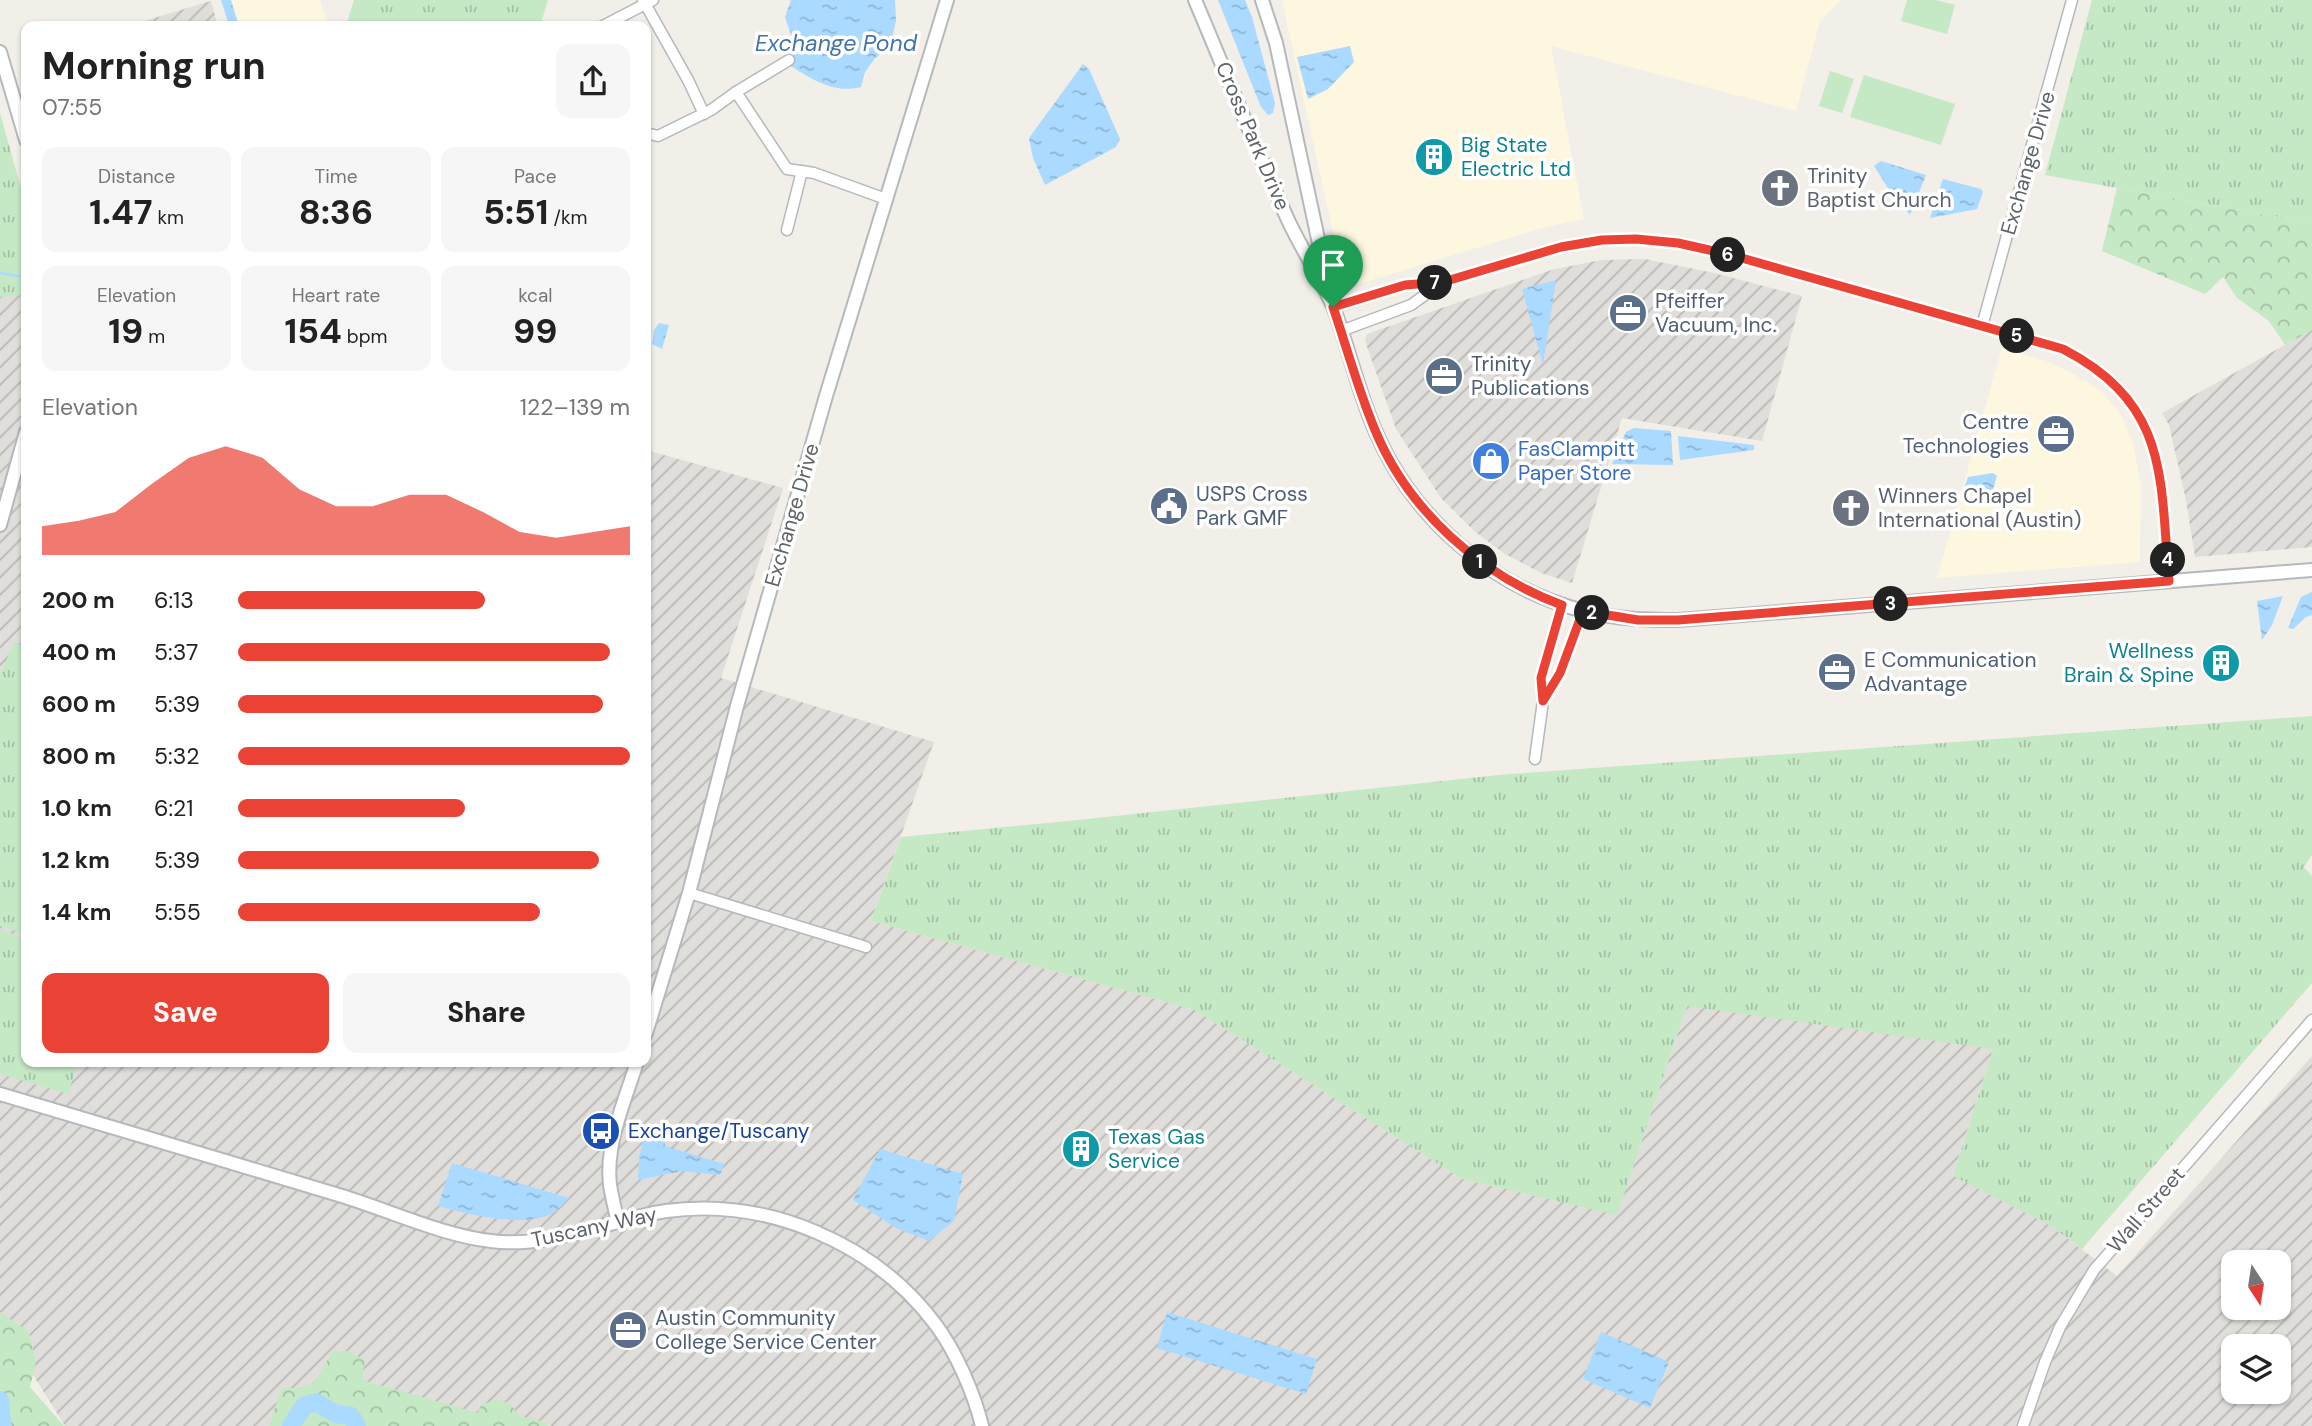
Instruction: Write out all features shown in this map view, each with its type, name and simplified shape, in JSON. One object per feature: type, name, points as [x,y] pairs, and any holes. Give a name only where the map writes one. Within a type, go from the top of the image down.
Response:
[{"type":"street","name":"Exchange Drive","points":[[651,1017],[689,892],[752,654],[828,388],[947,0]]},
{"type":"street","name":"Cross Park Drive","points":[[1195,0],[1289,220],[1333,307]]},
{"type":"street","name":"Cross Park Drive","points":[[1262,0],[1276,43],[1333,307],[1375,430],[1413,494],[1456,543],[1517,586],[1583,611],[1638,620],[1689,620],[2312,570]]},
{"type":"street","name":"Exchange Drive","points":[[1982,326],[2073,0]]},
{"type":"street","points":[[612,21],[647,1],[704,114]]},
{"type":"street","points":[[0,52],[21,124]]},
{"type":"street","points":[[651,134],[658,136],[704,114],[789,60]]},
{"type":"street","points":[[736,92],[787,169],[814,173],[886,199]]},
{"type":"street","points":[[787,230],[802,171]]},
{"type":"street","points":[[1333,307],[1405,285],[1443,282],[1561,247],[1602,240],[1636,239],[1678,243],[1731,255],[2063,349],[2105,374],[2126,396],[2141,418],[2159,469],[2169,581]]},
{"type":"street","points":[[1341,331],[1410,306],[1443,282]]},
{"type":"street","points":[[0,525],[21,450]]},
{"type":"street","points":[[1535,758],[1543,701],[1541,678],[1562,605]]},
{"type":"street","points":[[1543,701],[1560,673],[1583,611]]},
{"type":"street","points":[[689,892],[866,947]]},
{"type":"street","name":"Wall Street","points":[[2023,1426],[2060,1327],[2094,1270],[2312,1020]]},
{"type":"street","points":[[618,1222],[610,1183],[611,1155],[635,1067]]},
{"type":"street","name":"Tuscany Way","points":[[0,1094],[490,1241],[521,1243],[563,1237],[618,1222],[692,1208],[732,1209],[779,1219],[812,1230],[850,1249],[905,1291],[936,1325],[954,1355],[982,1426]]},
{"type":"shaded area","points":[[221,0],[320,0],[326,21],[227,21]]},
{"type":"shaded area","points":[[1282,0],[1841,0],[1820,21],[1796,111],[1551,46],[1584,219],[1538,229],[1349,287],[1344,283]]},
{"type":"shaded area","points":[[211,1],[217,21],[144,21]]},
{"type":"shaded area","points":[[1645,259],[1714,273],[1802,296],[1762,441],[1622,418],[1572,583],[1541,573],[1505,554],[1474,531],[1441,498],[1396,429],[1365,341],[1367,334],[1551,270],[1601,260]]},
{"type":"shaded area","points":[[0,272],[21,278],[21,1067],[651,1067],[651,451],[783,488],[721,678],[934,742],[871,921],[1195,1010],[1462,1179],[1617,1214],[1687,1006],[1984,989],[1993,1049],[1953,1175],[2051,1226],[2117,1276],[2312,1056],[2312,1426],[65,1426],[8,1335],[0,1329]]},
{"type":"shaded area","points":[[2312,330],[2312,547],[2195,557],[2186,500],[2169,425],[2162,413]]},
{"type":"shaded area","points":[[2002,348],[2046,361],[2072,373],[2102,392],[2120,413],[2133,443],[2141,485],[2140,562],[1937,578]]},
{"type":"green space","points":[[354,0],[548,0],[542,21],[348,21]]},
{"type":"green space","points":[[1907,0],[1936,0],[1955,5],[1947,34],[1901,21]]},
{"type":"green space","points":[[2092,0],[2312,0],[2312,223],[2045,175]]},
{"type":"green space","points":[[1830,71],[1854,79],[1842,113],[1819,106]]},
{"type":"green space","points":[[1864,75],[1955,104],[1941,145],[1850,117]]},
{"type":"green space","points":[[0,113],[21,188],[21,295],[0,297]]},
{"type":"green space","points":[[2117,188],[2312,223],[2312,330],[2285,345],[2269,321],[2237,298],[2223,277],[2205,294],[2102,251]]},
{"type":"green space","points":[[14,643],[21,645],[21,932],[0,926],[0,674]]},
{"type":"green space","points":[[2312,716],[2312,855],[2304,867],[2312,876],[2312,983],[2082,1249],[2051,1226],[1953,1176],[1993,1049],[1687,1006],[1617,1215],[1462,1179],[1195,1010],[871,921],[901,837],[1498,775]]},
{"type":"green space","points":[[0,930],[21,936],[21,1067],[76,1067],[68,1094],[0,1074]]},
{"type":"green space","points":[[0,1312],[29,1332],[36,1362],[30,1387],[64,1426],[0,1426]]},
{"type":"green space","points":[[333,1351],[347,1351],[365,1360],[362,1380],[478,1413],[481,1405],[496,1399],[510,1404],[520,1416],[545,1422],[549,1426],[269,1426],[281,1389],[314,1383]]},
{"type":"water","points":[[221,0],[231,0],[237,21],[227,21]]},
{"type":"water","name":"Exchange Pond","points":[[791,0],[895,0],[896,21],[890,46],[875,58],[865,72],[861,87],[832,87],[789,65],[794,44],[785,17]]},
{"type":"water","points":[[1218,0],[1245,0],[1275,103],[1273,113],[1268,115],[1261,107]]},
{"type":"water","points":[[1350,46],[1354,62],[1328,89],[1308,99],[1297,57]]},
{"type":"water","points":[[1083,64],[1089,69],[1120,139],[1116,147],[1045,185],[1033,158],[1029,138]]},
{"type":"water","points":[[1881,161],[1926,175],[1910,215],[1891,193],[1874,166]]},
{"type":"water","points":[[1943,179],[1981,189],[1983,192],[1977,209],[1930,218]]},
{"type":"water","points":[[1556,280],[1543,365],[1522,289]]},
{"type":"water","points":[[659,323],[669,325],[662,349],[652,344],[654,330]]},
{"type":"water","points":[[1634,428],[1671,431],[1673,465],[1612,464],[1626,432]]},
{"type":"water","points":[[1678,436],[1754,445],[1754,450],[1680,460]]},
{"type":"water","points":[[1993,473],[1997,476],[1990,499],[1963,491],[1968,477]]},
{"type":"water","points":[[2312,592],[2312,615],[2293,629],[2288,628],[2301,597]]},
{"type":"water","points":[[2283,596],[2272,625],[2262,640],[2257,601]]},
{"type":"water","points":[[645,1133],[666,1137],[665,1146],[724,1164],[720,1175],[682,1171],[638,1180],[639,1157]]},
{"type":"water","points":[[880,1149],[963,1174],[954,1221],[929,1241],[896,1228],[853,1200]]},
{"type":"water","points":[[452,1163],[569,1198],[553,1213],[527,1220],[496,1218],[438,1206]]},
{"type":"water","points":[[1167,1312],[1317,1359],[1306,1394],[1157,1348]]},
{"type":"water","points":[[1601,1332],[1669,1362],[1650,1408],[1583,1379]]},
{"type":"waterway","points":[[0,273],[21,276]]},
{"type":"waterway","points":[[0,1400],[2,1426]]},
{"type":"waterway","points":[[291,1426],[304,1406],[316,1402],[336,1414],[351,1416],[357,1426]]},
{"type":"place","name":"Big State Electric Ltd","points":[[1434,157]]},
{"type":"place","name":"Trinity Baptist Church","points":[[1780,188]]},
{"type":"place","name":"Pfeiffer Vacuum, Inc.","points":[[1628,313]]},
{"type":"place","name":"Trinity Publications","points":[[1444,376]]},
{"type":"place","name":"Centre Technologies","points":[[2056,434]]},
{"type":"place","name":"FasClampitt Paper Store","points":[[1491,461]]},
{"type":"place","name":"USPS Cross Park GMF","points":[[1169,506]]},
{"type":"place","name":"Winners Chapel International (Austin)","points":[[1851,508]]},
{"type":"place","name":"Wellness Brain & Spine","points":[[2221,663]]},
{"type":"place","name":"E Communication Advantage","points":[[1837,672]]},
{"type":"place","name":"Exchange/Tuscany","points":[[601,1131]]},
{"type":"place","name":"Texas Gas Service","points":[[1081,1149]]},
{"type":"place","name":"Austin Community College Service Center","points":[[628,1330]]},
{"type":"route","points":[[1636,239],[1678,243],[1731,255],[2063,349],[2105,374],[2126,396],[2141,418],[2159,469],[2169,581],[1678,620],[1638,620],[1583,611],[1560,673],[1543,701],[1541,678],[1562,605],[1517,586],[1482,563],[1456,543],[1413,494],[1375,430],[1333,307],[1405,285],[1443,282],[1561,247],[1602,240],[1636,239]]}]
